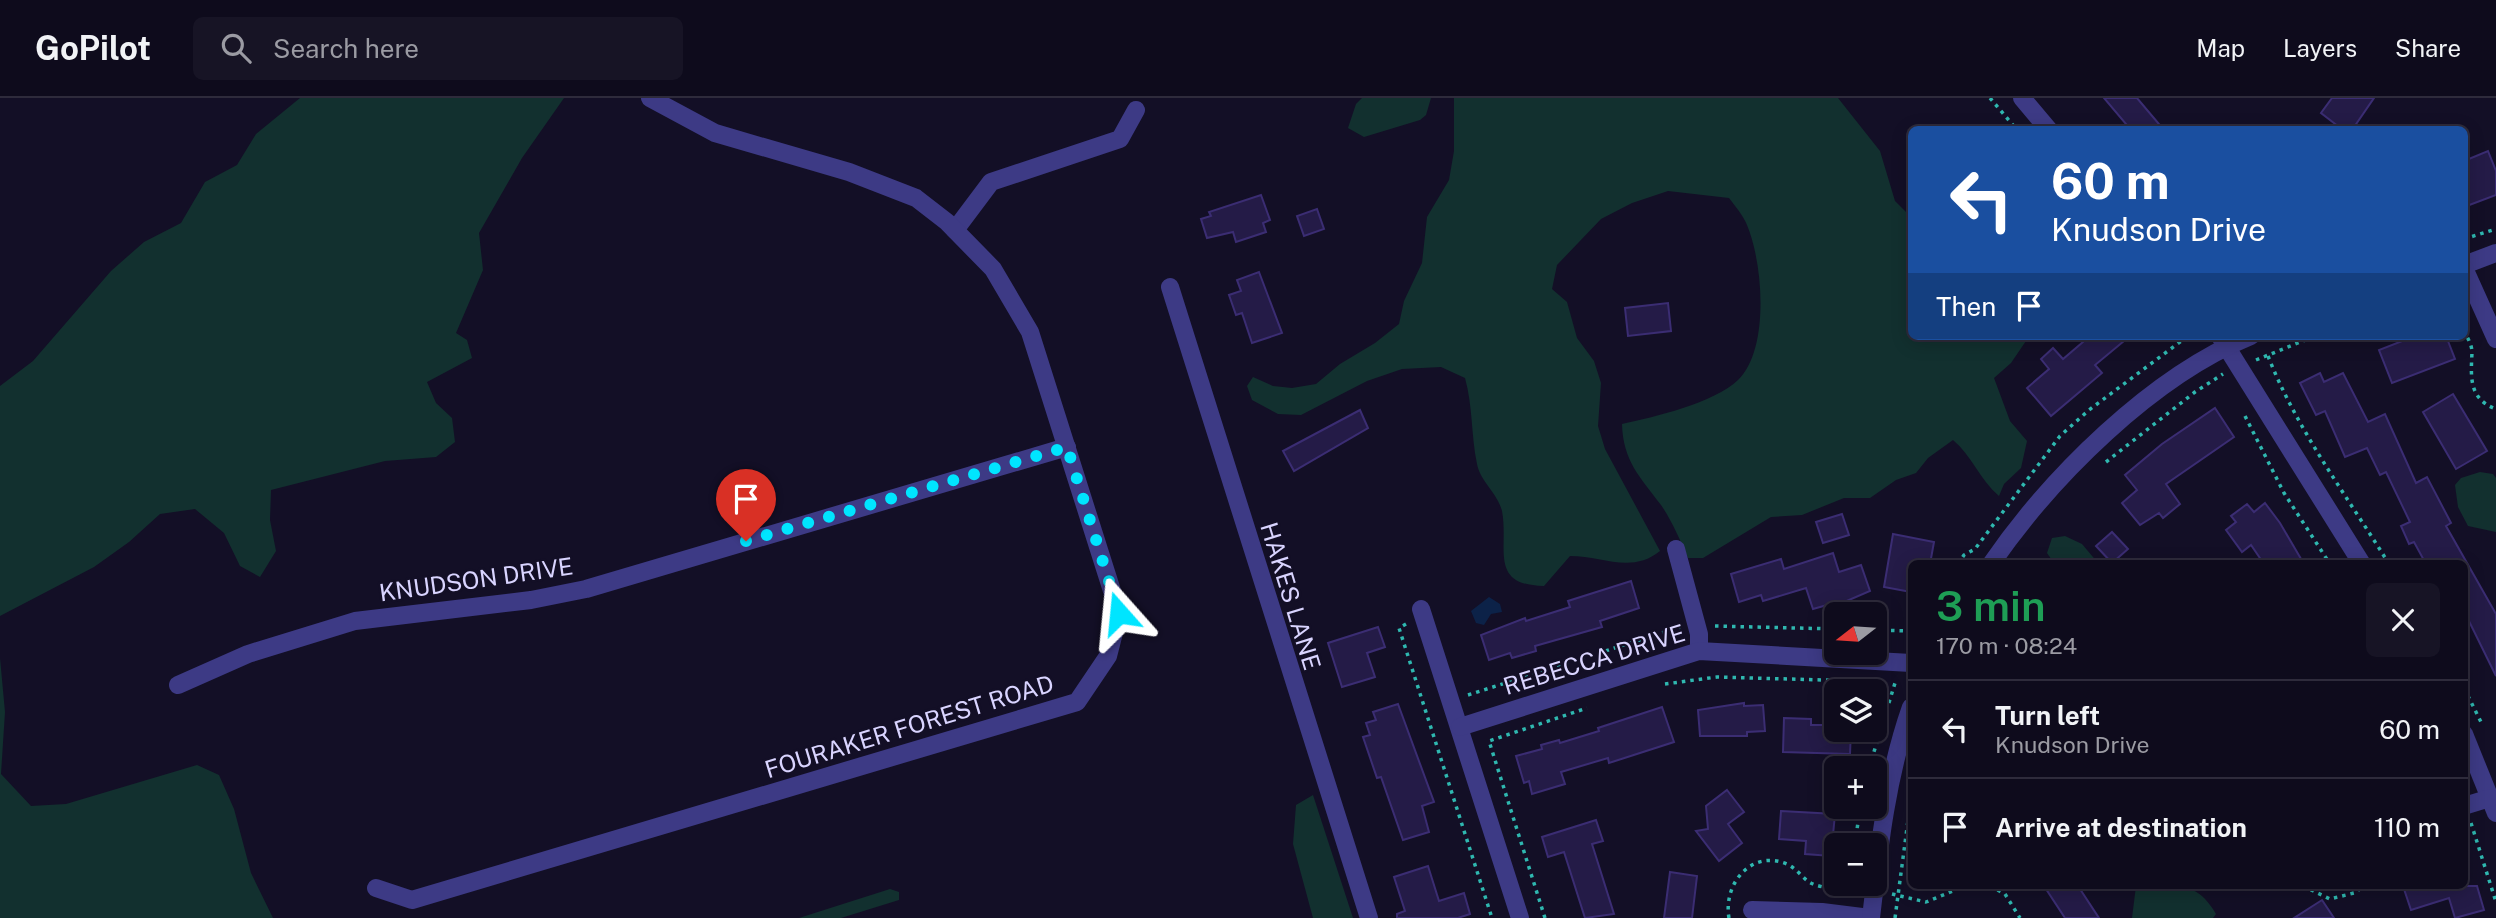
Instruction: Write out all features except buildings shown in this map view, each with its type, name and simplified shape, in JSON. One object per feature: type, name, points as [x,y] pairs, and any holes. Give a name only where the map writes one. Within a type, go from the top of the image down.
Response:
[{"type":"street","name":"FOURAKER FOREST ROAD","points":[[376,888],[412,900],[1077,702],[1108,656],[1119,613],[1030,332],[993,269],[955,230],[916,198],[849,172],[715,133],[650,98]]},
{"type":"street","points":[[2022,98],[2046,126]]},
{"type":"street","points":[[955,230],[991,182],[1120,139],[1136,110]]},
{"type":"street","points":[[2468,264],[2496,253]]},
{"type":"street","points":[[2468,275],[2496,339]]},
{"type":"street","name":"HAKES LANE","points":[[1170,287],[1369,918]]},
{"type":"street","points":[[1994,560],[2069,466],[2158,391],[2223,341],[2359,560]]},
{"type":"street","name":"KNUDSON DRIVE","points":[[178,685],[248,654],[355,621],[531,600],[586,589],[1067,447]]},
{"type":"street","points":[[1676,549],[1699,634],[1699,651]]},
{"type":"street","points":[[1423,612],[1520,918]]},
{"type":"street","name":"REBECCA DRIVE","points":[[1461,727],[1699,651],[1906,662]]},
{"type":"street","points":[[1883,833],[1892,773],[1908,718]]},
{"type":"street","points":[[2468,744],[2493,805],[2468,806]]},
{"type":"street","points":[[1752,910],[1870,918],[1873,896]]},
{"type":"path","points":[[1990,98],[2014,126]]},
{"type":"path","points":[[2468,238],[2496,229]]},
{"type":"path","points":[[1961,560],[1975,549],[2060,436],[2109,394],[2183,340]]},
{"type":"path","points":[[2105,463],[2162,416],[2220,376],[2306,340]]},
{"type":"path","points":[[2468,340],[2472,350],[2470,382],[2483,402],[2496,409]]},
{"type":"path","points":[[2268,356],[2317,452],[2386,560]]},
{"type":"path","points":[[2220,376],[2226,385]]},
{"type":"path","points":[[2239,407],[2284,493],[2327,560]]},
{"type":"path","points":[[1423,612],[1399,628],[1492,918]]},
{"type":"path","points":[[1887,630],[1908,631]]},
{"type":"path","points":[[1873,756],[1895,683],[1889,682],[1906,662]]},
{"type":"path","points":[[1662,684],[1717,677],[1824,680]]},
{"type":"path","points":[[1545,918],[1489,741],[1588,708]]},
{"type":"path","points":[[2468,816],[2496,902]]},
{"type":"path","points":[[1895,918],[1908,822]]},
{"type":"path","points":[[2468,828],[2472,827]]},
{"type":"path","points":[[1729,918],[1732,884],[1739,874],[1763,862],[1787,864],[1817,886],[1824,887]]},
{"type":"path","points":[[1887,894],[1926,902],[1958,889]]},
{"type":"path","points":[[1996,889],[2005,894],[2020,918]]},
{"type":"path","points":[[2309,889],[2330,899],[2360,889]]},
{"type":"green space","points":[[300,98],[564,98],[522,158],[479,233],[483,270],[456,333],[467,340],[472,358],[427,382],[436,403],[452,418],[455,442],[436,457],[385,461],[271,490],[270,520],[276,551],[260,577],[240,566],[224,533],[195,509],[160,514],[129,542],[94,567],[0,616],[0,386],[33,361],[111,271],[144,242],[181,223],[205,182],[237,165],[256,134]]},
{"type":"green space","points":[[1362,98],[1431,98],[1426,115],[1420,120],[1364,137],[1348,128],[1356,104]]},
{"type":"green space","points":[[1454,98],[1838,98],[1880,151],[1895,201],[1908,214],[1908,340],[2027,340],[2011,363],[1994,378],[2010,421],[2027,441],[2021,468],[2004,484],[1999,496],[1953,440],[1928,458],[1916,473],[1896,480],[1870,498],[1844,498],[1802,515],[1771,517],[1703,558],[1688,558],[1665,511],[1629,459],[1622,424],[1699,402],[1714,396],[1738,380],[1748,366],[1755,348],[1761,305],[1760,283],[1753,241],[1741,214],[1729,198],[1668,191],[1632,203],[1601,219],[1557,265],[1552,289],[1567,302],[1577,338],[1594,361],[1601,383],[1598,426],[1605,449],[1660,551],[1649,558],[1628,563],[1570,556],[1544,586],[1526,584],[1515,579],[1508,572],[1505,562],[1502,511],[1477,464],[1465,378],[1441,367],[1402,369],[1367,381],[1301,415],[1278,414],[1252,400],[1247,386],[1253,377],[1273,386],[1292,388],[1316,384],[1340,364],[1375,343],[1399,324],[1404,301],[1422,263],[1427,217],[1449,180],[1454,151]]},
{"type":"green space","points":[[2480,472],[2493,474],[2496,478],[2496,532],[2468,526],[2458,507],[2455,485],[2461,478]]},
{"type":"green space","points":[[2065,536],[2082,544],[2095,560],[2052,560],[2047,553],[2052,538]]},
{"type":"green space","points":[[0,658],[5,712],[1,774],[31,806],[66,804],[197,765],[219,775],[234,809],[251,873],[273,918],[0,918]]},
{"type":"green space","points":[[1313,795],[1353,918],[1313,918],[1293,844],[1296,805]]},
{"type":"green space","points":[[890,889],[899,892],[899,900],[841,918],[799,918]]},
{"type":"green space","points":[[2136,889],[2192,889],[2216,914],[2213,918],[2132,918]]},
{"type":"water","points":[[1489,597],[1500,604],[1502,612],[1491,614],[1484,625],[1476,623],[1471,611]]},
{"type":"route","points":[[746,541],[1067,447],[1119,613]]}]
